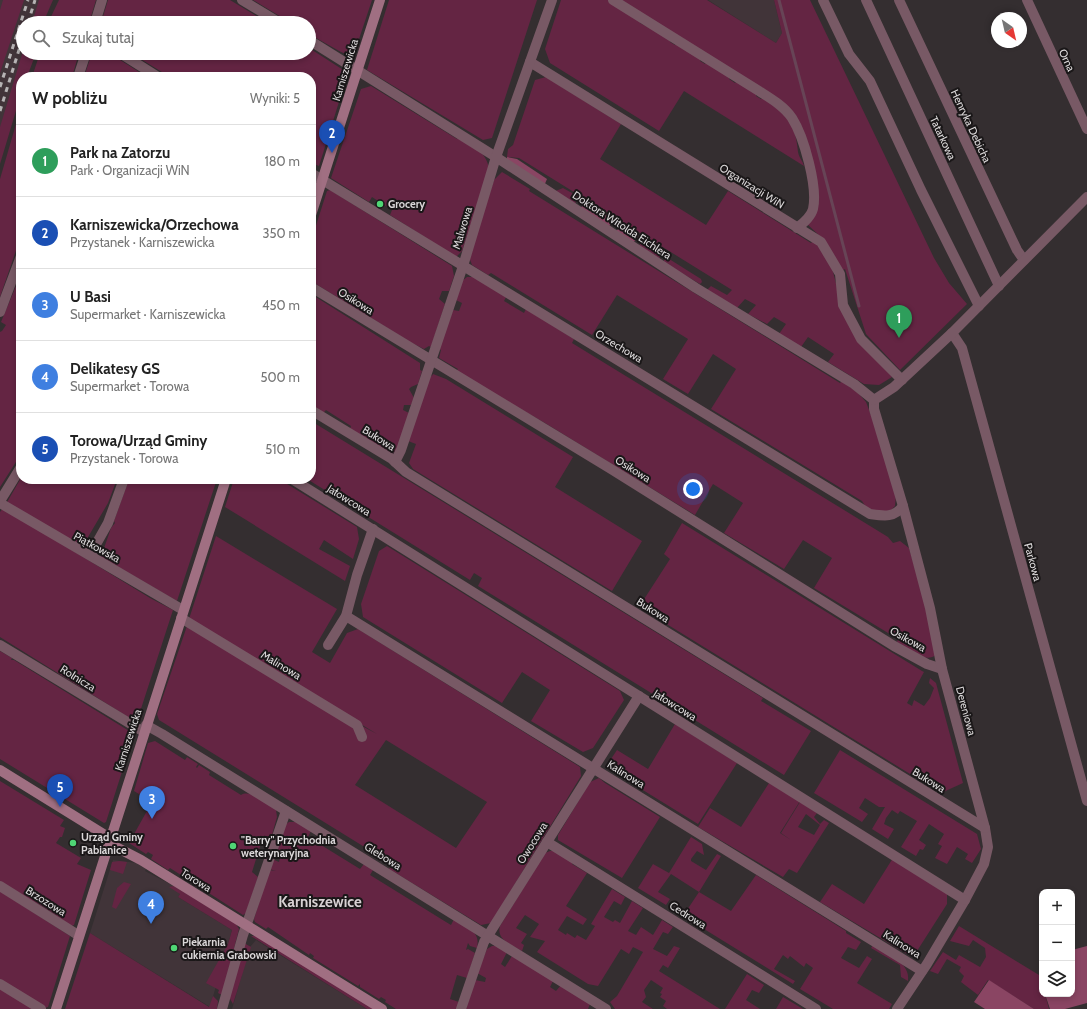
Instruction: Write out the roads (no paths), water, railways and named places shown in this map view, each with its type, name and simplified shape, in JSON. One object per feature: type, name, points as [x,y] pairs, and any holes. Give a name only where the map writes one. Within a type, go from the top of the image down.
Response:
[{"type":"street","points":[[97,16],[102,0]]},
{"type":"street","points":[[242,0],[268,16]]},
{"type":"street","name":"Karniszewicka","points":[[316,199],[380,0]]},
{"type":"street","name":"Malwowa","points":[[395,462],[401,450],[463,266],[496,157],[552,0]]},
{"type":"street","points":[[613,0],[778,104],[791,117],[798,130],[810,171],[814,197],[812,211],[806,222],[797,228]]},
{"type":"street","points":[[823,0],[849,54],[870,81],[921,190],[979,306]]},
{"type":"street","name":"Tatarkowa","points":[[866,0],[999,286]]},
{"type":"street","name":"Henryka Debicha","points":[[899,0],[1017,250],[1024,260]]},
{"type":"street","name":"Orna","points":[[1027,0],[1087,129]]},
{"type":"street","name":"Doktora Witolda Eichlera","points":[[316,44],[496,157],[696,288],[854,384],[874,400]]},
{"type":"street","points":[[80,72],[84,60]]},
{"type":"street","points":[[131,60],[150,72]]},
{"type":"street","name":"Organizacji WiN","points":[[530,62],[820,242],[840,274],[843,305],[861,338],[902,380]]},
{"type":"street","name":"Orzechowa","points":[[316,176],[870,514],[888,517],[899,512],[903,506]]},
{"type":"street","points":[[874,400],[889,392],[952,333],[1084,200]]},
{"type":"street","points":[[1084,200],[1087,212]]},
{"type":"street","points":[[0,312],[16,269]]},
{"type":"street","name":"Osikowa","points":[[316,291],[611,469],[894,646],[927,664],[942,669]]},
{"type":"street","name":"Parkowa","points":[[952,333],[962,348],[1087,801]]},
{"type":"street","name":"Dereniowa","points":[[874,400],[876,414],[903,506],[930,608],[942,669],[987,838],[987,854],[984,864],[965,900],[897,1009]]},
{"type":"street","name":"Bukowa","points":[[316,413],[395,462],[406,472],[985,828]]},
{"type":"street","points":[[0,502],[16,475]]},
{"type":"street","points":[[90,555],[106,528],[122,484]]},
{"type":"street","name":"Karniszewicka","points":[[56,1009],[108,841],[224,484]]},
{"type":"street","name":"Jałowcowa","points":[[300,484],[965,900]]},
{"type":"street","name":"Piątkowska","points":[[0,502],[83,553],[90,555],[182,614]]},
{"type":"street","name":"Jałowcowa","points":[[346,616],[357,575],[373,529]]},
{"type":"street","name":"Malinowa","points":[[182,614],[357,725],[362,737]]},
{"type":"street","points":[[328,645],[346,616]]},
{"type":"street","name":"Kalinowa","points":[[346,616],[922,971]]},
{"type":"street","name":"Rolnicza","points":[[0,644],[145,729]]},
{"type":"street","name":"Owocowa","points":[[461,1009],[481,950],[488,936],[639,696]]},
{"type":"street","name":"Glebowa","points":[[145,729],[162,734],[606,1009]]},
{"type":"street","name":"Torowa","points":[[0,770],[105,835],[108,841],[382,1009]]},
{"type":"street","points":[[222,1009],[247,925],[286,811]]},
{"type":"street","name":"Cedrowa","points":[[547,842],[816,1009]]},
{"type":"street","name":"Brzozowa","points":[[0,886],[78,935]]},
{"type":"street","points":[[0,984],[41,1009]]},
{"type":"waterway","points":[[779,0],[859,306]]},
{"type":"railway","points":[[23,16],[28,0]]},
{"type":"railway","points":[[30,16],[35,0]]},
{"type":"railway","points":[[0,87],[16,37]]},
{"type":"railway","points":[[0,111],[16,60]]},
{"type":"place","name":"Karniszewicka/Orzechowa","points":[[332,153]]},
{"type":"place","name":"Grocery","points":[[380,204]]},
{"type":"place","name":"Park na Zatorzu","points":[[899,338]]},
{"type":"place","name":"Torowa/Urząd Gminy","points":[[60,807]]},
{"type":"place","name":"U Basi","points":[[152,819]]},
{"type":"place","name":"Urząd Gminy Pabianice","points":[[73,843]]},
{"type":"place","name":"\"Barry\" Przychodnia weterynaryjna","points":[[233,846]]},
{"type":"place","name":"Delikatesy GS","points":[[151,924]]},
{"type":"place","name":"Piekarnia cukiernia Grabowski","points":[[174,948]]},
{"type":"district","name":"Karniszewice","points":[[320,902]]}]
